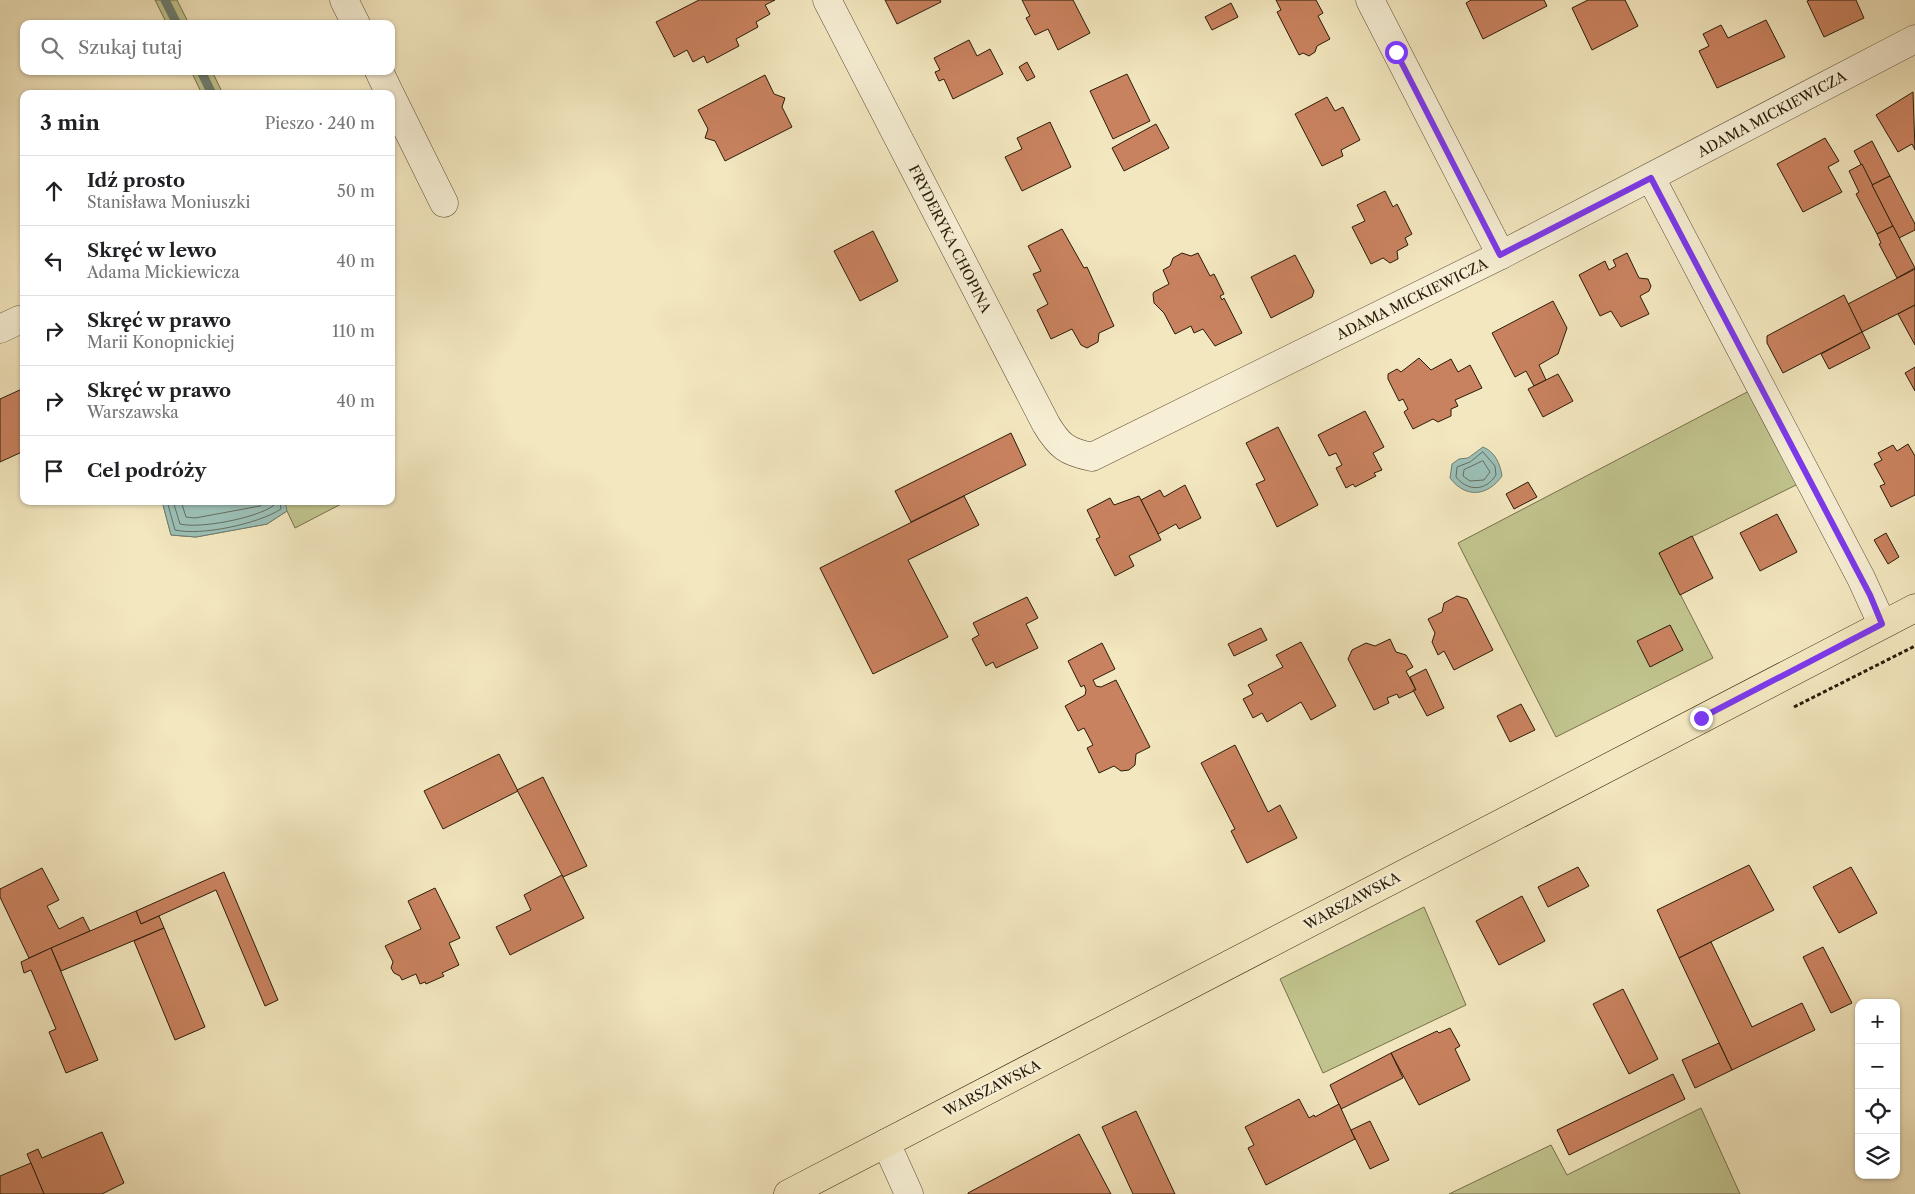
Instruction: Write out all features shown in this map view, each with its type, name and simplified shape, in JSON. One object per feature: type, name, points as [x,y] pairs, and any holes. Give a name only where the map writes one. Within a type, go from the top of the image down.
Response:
[{"type":"main road","name":"WARSZAWSKA","points":[[788,1194],[1915,608]]},
{"type":"street","points":[[344,0],[354,20]]},
{"type":"street","name":"FRYDERYKA CHOPINA","points":[[827,0],[1046,424],[1057,442],[1074,453],[1092,457]]},
{"type":"street","points":[[1370,0],[1500,255]]},
{"type":"street","name":"ADAMA MICKIEWICZA","points":[[1092,457],[1500,255],[1915,39]]},
{"type":"street","points":[[381,75],[388,90]]},
{"type":"street","points":[[395,103],[444,203]]},
{"type":"street","points":[[1651,178],[1862,578],[1882,624]]},
{"type":"street","points":[[886,1143],[909,1194]]},
{"type":"green space","points":[[155,0],[177,0],[187,20],[165,20]]},
{"type":"green space","points":[[193,75],[214,75],[221,90],[200,90]]},
{"type":"green space","points":[[1749,391],[1798,484],[1659,553],[1713,658],[1556,737],[1458,543]]},
{"type":"green space","points":[[163,505],[339,505],[295,528],[287,511],[267,524],[196,537],[171,535]]},
{"type":"green space","points":[[1424,907],[1466,1005],[1323,1073],[1280,979]]},
{"type":"green space","points":[[1701,1108],[1740,1194],[1449,1194],[1551,1145],[1567,1175]]},
{"type":"water","points":[[1483,447],[1496,458],[1502,476],[1490,488],[1484,491],[1470,492],[1456,485],[1450,478],[1452,464],[1459,459],[1468,458]]},
{"type":"water","points":[[163,505],[286,505],[287,511],[267,524],[196,537],[171,535]]},
{"type":"building","points":[[699,0],[775,0],[765,5],[770,14],[756,22],[758,27],[736,39],[739,46],[707,63],[704,56],[693,62],[687,50],[674,57],[656,22]]},
{"type":"building","points":[[885,0],[940,0],[941,2],[897,24]]},
{"type":"building","points":[[1022,0],[1073,0],[1090,33],[1058,50],[1048,29],[1035,35],[1026,18],[1030,16]]},
{"type":"building","points":[[1276,0],[1316,0],[1323,13],[1318,16],[1330,39],[1317,46],[1315,52],[1309,56],[1303,53],[1299,55],[1277,12],[1281,10]]},
{"type":"building","points":[[1471,0],[1544,0],[1547,6],[1483,39],[1466,3]]},
{"type":"building","points":[[1588,0],[1625,0],[1638,26],[1592,50],[1572,8]]},
{"type":"building","points":[[1856,0],[1864,18],[1824,37],[1807,1]]},
{"type":"building","points":[[1231,3],[1238,17],[1212,30],[1205,17]]},
{"type":"building","points":[[1766,20],[1785,57],[1717,88],[1699,51],[1709,46],[1703,34],[1721,25],[1728,38]]},
{"type":"building","points":[[969,40],[977,56],[990,49],[1003,74],[953,99],[944,79],[939,81],[935,72],[940,70],[934,58]]},
{"type":"building","points":[[1027,62],[1035,77],[1027,81],[1019,67]]},
{"type":"building","points":[[1127,74],[1150,121],[1113,139],[1090,91]]},
{"type":"building","points":[[765,75],[774,94],[785,98],[782,107],[792,127],[725,161],[715,141],[705,138],[708,129],[698,110]]},
{"type":"building","points":[[1913,92],[1915,150],[1912,144],[1898,152],[1876,115]]},
{"type":"building","points":[[1327,97],[1335,111],[1343,107],[1360,140],[1341,150],[1343,156],[1322,166],[1295,114]]},
{"type":"building","points":[[1050,122],[1071,167],[1022,191],[1005,157],[1022,149],[1017,138]]},
{"type":"building","points":[[1156,124],[1169,148],[1124,171],[1112,148]]},
{"type":"building","points":[[1825,138],[1839,161],[1828,167],[1842,192],[1803,212],[1777,164]]},
{"type":"building","points":[[1872,141],[1890,176],[1872,185],[1854,151]]},
{"type":"building","points":[[1862,164],[1893,226],[1877,234],[1856,194],[1859,192],[1849,171]]},
{"type":"building","points":[[1890,176],[1915,224],[1915,230],[1899,238],[1872,185]]},
{"type":"building","points":[[1385,191],[1393,207],[1397,204],[1412,234],[1405,238],[1408,245],[1397,251],[1398,259],[1390,263],[1383,258],[1371,264],[1352,227],[1365,221],[1357,205]]},
{"type":"building","points":[[1893,226],[1915,268],[1897,278],[1879,244],[1881,243],[1877,234]]},
{"type":"building","points":[[1062,229],[1084,268],[1087,267],[1114,326],[1099,333],[1098,342],[1087,348],[1081,345],[1072,329],[1051,339],[1037,310],[1048,304],[1033,274],[1041,271],[1028,246]]},
{"type":"building","points":[[873,231],[898,281],[860,301],[834,251]]},
{"type":"building","points":[[1182,253],[1191,256],[1198,253],[1210,276],[1214,274],[1224,294],[1220,296],[1222,300],[1224,298],[1242,333],[1215,346],[1203,329],[1194,333],[1191,326],[1175,334],[1164,313],[1154,303],[1153,294],[1169,284],[1163,270],[1170,266],[1173,258]]},
{"type":"building","points":[[1627,253],[1639,278],[1648,279],[1651,286],[1649,291],[1640,296],[1649,314],[1621,327],[1611,311],[1600,316],[1579,275],[1605,261],[1609,270],[1616,266],[1613,260]]},
{"type":"building","points":[[1295,255],[1314,291],[1312,297],[1271,318],[1251,277]]},
{"type":"building","points":[[1915,269],[1915,305],[1862,332],[1848,304]]},
{"type":"building","points":[[1844,295],[1862,332],[1783,373],[1767,343],[1767,336]]},
{"type":"building","points":[[1553,301],[1567,328],[1558,354],[1539,365],[1546,380],[1534,386],[1526,371],[1515,377],[1492,333]]},
{"type":"building","points":[[1915,305],[1915,345],[1898,314]]},
{"type":"building","points":[[1862,332],[1870,348],[1829,369],[1821,354]]},
{"type":"building","points":[[1419,358],[1431,370],[1451,359],[1458,372],[1470,365],[1482,388],[1455,400],[1458,406],[1451,409],[1451,416],[1438,422],[1433,419],[1413,429],[1404,412],[1408,409],[1403,399],[1399,401],[1388,379],[1388,374],[1397,369],[1401,372]]},
{"type":"building","points":[[1915,367],[1915,391],[1905,373]]},
{"type":"building","points":[[1558,374],[1573,401],[1543,417],[1528,389]]},
{"type":"building","points":[[20,390],[20,453],[0,462],[0,399]]},
{"type":"building","points":[[1365,411],[1384,447],[1373,453],[1382,470],[1374,473],[1376,476],[1355,487],[1353,484],[1346,488],[1336,468],[1342,465],[1336,453],[1329,456],[1318,435]]},
{"type":"building","points":[[1278,427],[1318,505],[1277,527],[1256,484],[1265,480],[1246,443]]},
{"type":"building","points":[[1011,433],[1026,465],[911,522],[895,491]]},
{"type":"building","points":[[1908,444],[1915,456],[1915,495],[1891,507],[1880,486],[1885,484],[1874,464],[1882,460],[1878,453],[1893,445],[1897,451]]},
{"type":"building","points":[[1528,482],[1537,497],[1514,509],[1506,494]]},
{"type":"building","points":[[1185,485],[1201,518],[1179,529],[1176,524],[1158,534],[1141,500],[1160,490],[1164,497]]},
{"type":"building","points":[[964,496],[979,525],[908,560],[948,637],[873,674],[820,568]]},
{"type":"building","points":[[1139,496],[1161,540],[1129,556],[1134,566],[1115,576],[1096,539],[1100,537],[1087,510],[1110,498],[1114,505]]},
{"type":"building","points":[[1777,514],[1797,552],[1760,571],[1740,533]]},
{"type":"building","points":[[1886,533],[1899,557],[1888,564],[1874,540]]},
{"type":"building","points":[[1692,536],[1713,578],[1680,595],[1659,553]]},
{"type":"building","points":[[1457,596],[1467,599],[1493,650],[1454,670],[1444,651],[1438,655],[1432,642],[1435,633],[1428,619],[1442,612],[1444,603]]},
{"type":"building","points":[[1027,597],[1038,618],[1026,624],[1038,648],[996,668],[993,662],[986,666],[972,639],[979,635],[973,623]]},
{"type":"building","points":[[1670,625],[1683,650],[1650,667],[1637,641]]},
{"type":"building","points":[[1261,628],[1267,640],[1234,656],[1228,644]]},
{"type":"building","points":[[1390,639],[1396,652],[1406,655],[1413,667],[1406,671],[1416,690],[1399,698],[1397,694],[1387,698],[1389,703],[1374,710],[1348,659],[1352,650],[1366,643],[1375,646]]},
{"type":"building","points":[[1301,642],[1336,706],[1311,720],[1301,702],[1267,722],[1262,713],[1253,718],[1243,699],[1253,694],[1248,685],[1283,667],[1276,655]]},
{"type":"building","points":[[1102,643],[1115,669],[1093,680],[1096,686],[1101,687],[1116,680],[1150,747],[1136,754],[1135,765],[1129,770],[1121,771],[1114,766],[1099,773],[1087,748],[1093,745],[1084,728],[1078,731],[1065,706],[1085,695],[1086,690],[1084,685],[1081,687],[1068,661]]},
{"type":"building","points":[[1426,669],[1444,708],[1427,716],[1413,690],[1416,690],[1410,677]]},
{"type":"building","points":[[1521,704],[1535,730],[1510,742],[1497,716]]},
{"type":"building","points":[[1235,745],[1268,812],[1280,805],[1297,838],[1247,863],[1231,831],[1235,829],[1201,763]]},
{"type":"building","points":[[499,754],[518,791],[443,829],[424,791]]},
{"type":"building","points":[[543,777],[587,866],[563,877],[517,790]]},
{"type":"building","points":[[1749,865],[1774,910],[1679,958],[1657,910]]},
{"type":"building","points":[[1578,867],[1589,886],[1548,907],[1538,887]]},
{"type":"building","points":[[1851,867],[1877,913],[1839,933],[1813,887]]},
{"type":"building","points":[[42,868],[59,900],[47,906],[59,929],[83,917],[90,931],[29,958],[0,897],[0,889]]},
{"type":"building","points":[[224,872],[278,1000],[265,1006],[216,890],[141,924],[136,911]]},
{"type":"building","points":[[562,875],[584,918],[510,955],[496,927],[531,910],[524,895]]},
{"type":"building","points":[[435,888],[460,938],[449,943],[459,965],[442,973],[444,976],[426,984],[425,982],[420,984],[416,974],[402,980],[391,968],[393,962],[385,946],[421,929],[408,901]]},
{"type":"building","points":[[1522,896],[1545,941],[1499,965],[1476,921]]},
{"type":"building","points":[[136,911],[141,924],[159,916],[164,928],[61,971],[51,948]]},
{"type":"building","points":[[164,928],[205,1027],[175,1040],[134,941]]},
{"type":"building","points":[[1711,942],[1752,1027],[1802,1003],[1815,1030],[1732,1070],[1679,958]]},
{"type":"building","points":[[1823,947],[1852,1003],[1831,1013],[1803,957]]},
{"type":"building","points":[[51,948],[98,1060],[66,1073],[49,1032],[56,1029],[31,970],[24,973],[21,962]]},
{"type":"building","points":[[1623,989],[1658,1059],[1629,1074],[1593,1004]]},
{"type":"building","points":[[1450,1028],[1460,1046],[1455,1049],[1470,1080],[1419,1105],[1391,1053],[1437,1031],[1439,1033]]},
{"type":"building","points":[[1719,1043],[1732,1070],[1695,1088],[1682,1060]]},
{"type":"building","points":[[1391,1053],[1403,1078],[1341,1109],[1330,1085]]},
{"type":"building","points":[[1673,1074],[1685,1099],[1569,1155],[1557,1130]]},
{"type":"building","points":[[1299,1099],[1309,1118],[1314,1115],[1315,1117],[1339,1104],[1355,1139],[1266,1185],[1248,1148],[1254,1145],[1245,1127]]},
{"type":"building","points":[[1136,1111],[1175,1194],[1133,1194],[1102,1127]]},
{"type":"building","points":[[1370,1121],[1389,1160],[1370,1169],[1351,1130]]},
{"type":"building","points":[[102,1132],[124,1183],[102,1194],[44,1194],[27,1154],[38,1149],[42,1158]]},
{"type":"building","points":[[1079,1134],[1111,1194],[968,1194],[968,1193]]},
{"type":"building","points":[[31,1163],[44,1194],[0,1194],[0,1176]]},
{"type":"waterway","points":[[165,0],[175,20]]},
{"type":"waterway","points":[[203,75],[210,90]]},
{"type":"route","points":[[1396,52],[1500,255],[1651,178],[1870,595],[1882,624],[1701,718]]}]
